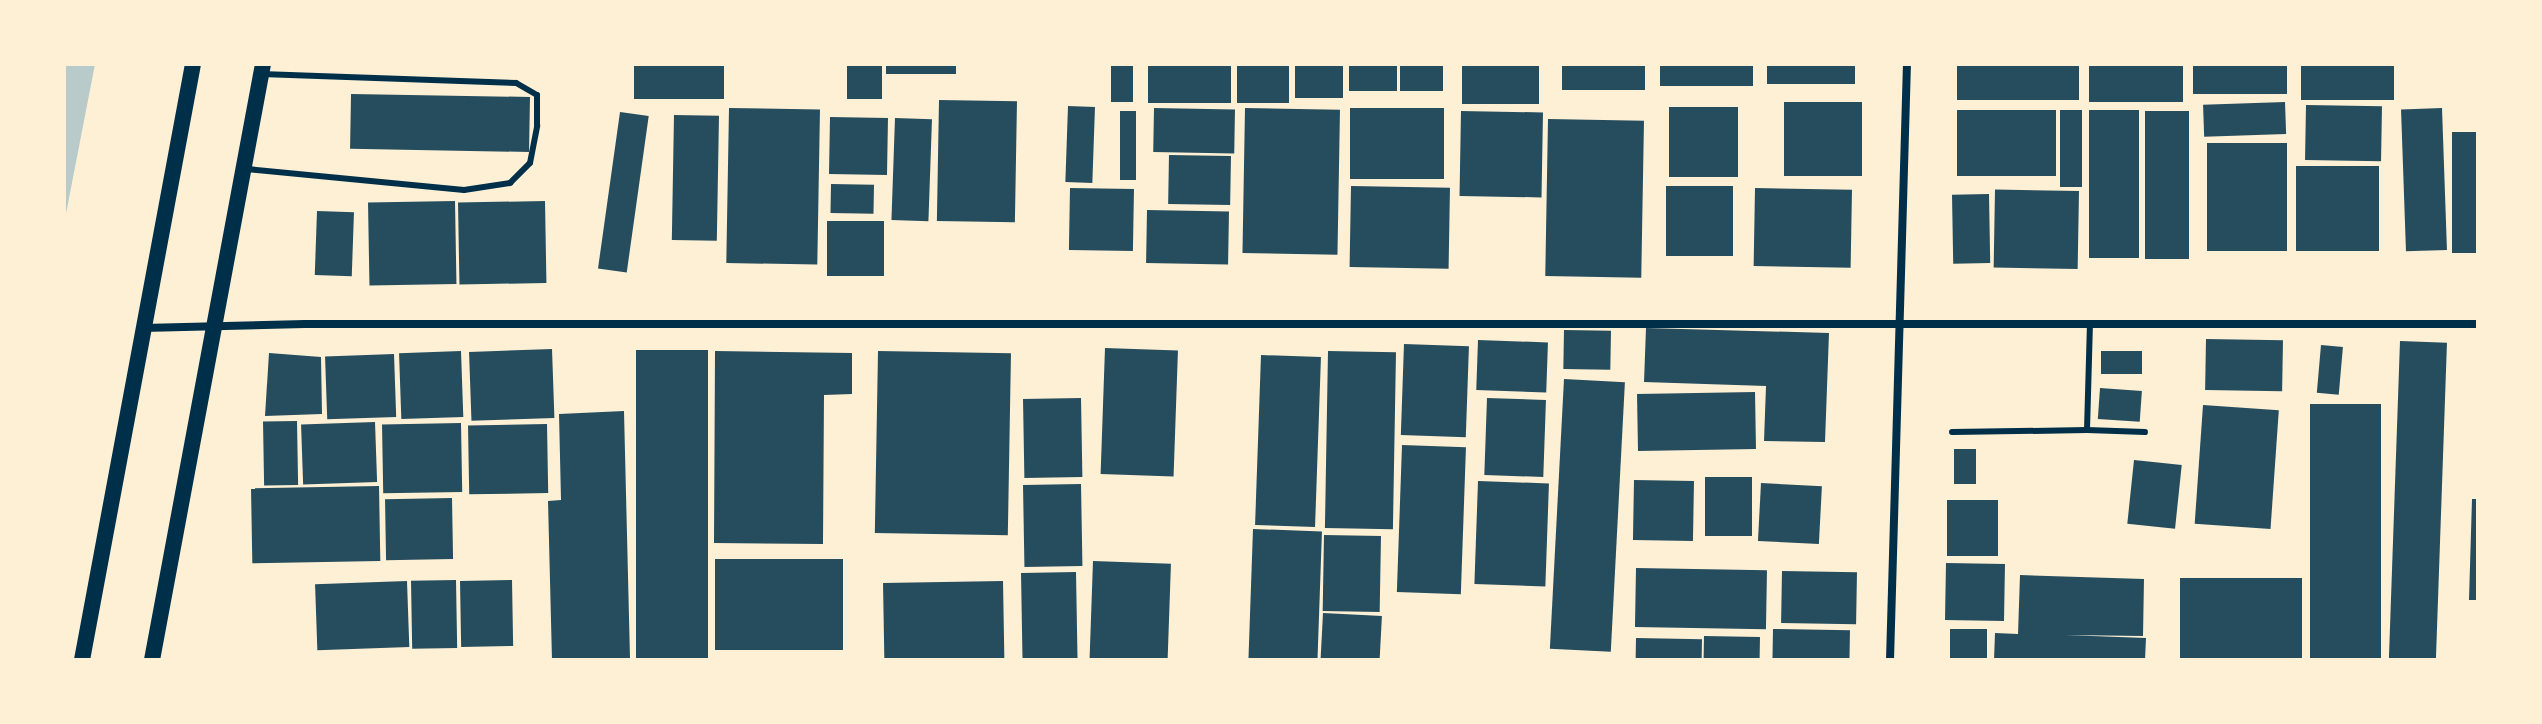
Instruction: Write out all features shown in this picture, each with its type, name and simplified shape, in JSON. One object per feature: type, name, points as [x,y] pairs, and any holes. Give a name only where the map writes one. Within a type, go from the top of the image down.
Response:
[{"type":"main road","points":[[82,660],[193,64]]},
{"type":"main road","points":[[152,660],[262,69]]},
{"type":"street","points":[[1890,660],[1907,64]]},
{"type":"street","points":[[143,328],[305,324],[2478,324]]},
{"type":"lane","points":[[243,169],[464,190],[510,183],[530,163],[537,126],[537,95],[516,83],[262,69]]},
{"type":"lane","points":[[2087,430],[2090,325]]},
{"type":"lane","points":[[1952,432],[2145,432]]},
{"type":"shaded area","points":[[64,64],[95,64],[64,224]]},
{"type":"building","points":[[634,64],[724,64],[724,99],[634,99]]},
{"type":"building","points":[[847,64],[882,64],[882,99],[847,99]]},
{"type":"building","points":[[886,64],[956,64],[956,74],[886,74]]},
{"type":"building","points":[[1148,64],[1231,64],[1231,103],[1148,103]]},
{"type":"building","points":[[1237,64],[1289,64],[1289,103],[1237,103]]},
{"type":"building","points":[[1295,64],[1343,64],[1343,98],[1295,98]]},
{"type":"building","points":[[1349,64],[1397,64],[1397,91],[1349,91]]},
{"type":"building","points":[[1400,64],[1443,64],[1443,91],[1400,91]]},
{"type":"building","points":[[1462,64],[1539,64],[1539,104],[1462,104]]},
{"type":"building","points":[[1562,64],[1645,64],[1645,90],[1562,90]]},
{"type":"building","points":[[1660,64],[1753,64],[1753,86],[1660,86]]},
{"type":"building","points":[[1767,64],[1855,64],[1855,84],[1767,84]]},
{"type":"building","points":[[1957,64],[2079,64],[2079,100],[1957,100]]},
{"type":"building","points":[[2089,64],[2183,64],[2183,102],[2089,102]]},
{"type":"building","points":[[2193,64],[2287,64],[2287,94],[2193,94]]},
{"type":"building","points":[[2301,64],[2394,64],[2394,100],[2301,100]]},
{"type":"building","points":[[1111,65],[1133,65],[1133,102],[1111,102]]},
{"type":"building","points":[[351,94],[530,97],[529,152],[350,149]]},
{"type":"building","points":[[939,100],[1017,101],[1015,222],[937,221]]},
{"type":"building","points":[[1784,102],[1862,102],[1862,176],[1784,176]]},
{"type":"building","points":[[2285,102],[2286,134],[2204,137],[2203,105]]},
{"type":"building","points":[[2306,105],[2382,106],[2381,161],[2305,160]]},
{"type":"building","points":[[1068,106],[1095,107],[1092,183],[1065,182]]},
{"type":"building","points":[[1669,107],[1738,107],[1738,177],[1669,177]]},
{"type":"building","points":[[729,108],[820,110],[817,265],[726,263]]},
{"type":"building","points":[[1154,108],[1235,109],[1234,153],[1153,152]]},
{"type":"building","points":[[1245,108],[1340,110],[1337,255],[1242,253]]},
{"type":"building","points":[[1350,108],[1444,108],[1444,179],[1350,179]]},
{"type":"building","points":[[2442,108],[2447,250],[2406,251],[2401,109]]},
{"type":"building","points":[[1957,110],[2056,110],[2056,176],[1957,176]]},
{"type":"building","points":[[2060,110],[2082,110],[2082,187],[2060,187]]},
{"type":"building","points":[[2089,110],[2139,110],[2139,258],[2089,258]]},
{"type":"building","points":[[1120,111],[1136,111],[1136,180],[1120,180]]},
{"type":"building","points":[[1461,111],[1543,112],[1542,197],[1460,196]]},
{"type":"building","points":[[2145,111],[2189,111],[2189,259],[2145,259]]},
{"type":"building","points":[[620,112],[649,116],[627,272],[598,268]]},
{"type":"building","points":[[674,115],[719,116],[717,241],[672,240]]},
{"type":"building","points":[[830,117],[888,118],[887,175],[829,174]]},
{"type":"building","points":[[895,118],[932,119],[928,221],[891,220]]},
{"type":"building","points":[[1548,119],[1644,121],[1641,278],[1545,276]]},
{"type":"building","points":[[2452,132],[2478,132],[2478,253],[2452,253]]},
{"type":"building","points":[[2207,143],[2287,143],[2287,251],[2207,251]]},
{"type":"building","points":[[1169,155],[1231,156],[1230,205],[1168,204]]},
{"type":"building","points":[[2296,166],[2379,166],[2379,251],[2296,251]]},
{"type":"building","points":[[831,184],[874,185],[873,214],[830,213]]},
{"type":"building","points":[[1351,186],[1450,188],[1449,269],[1350,267]]},
{"type":"building","points":[[1666,186],[1733,186],[1733,256],[1666,256]]},
{"type":"building","points":[[1070,188],[1134,189],[1133,251],[1069,250]]},
{"type":"building","points":[[1755,188],[1852,190],[1851,268],[1754,266]]},
{"type":"building","points":[[1995,190],[2079,191],[2078,269],[1994,268]]},
{"type":"building","points":[[1989,194],[1990,263],[1953,264],[1952,195]]},
{"type":"building","points":[[455,201],[456,284],[369,286],[368,203]]},
{"type":"building","points":[[545,201],[546,283],[459,285],[458,203]]},
{"type":"building","points":[[1147,210],[1229,211],[1228,264],[1146,263]]},
{"type":"building","points":[[317,211],[354,212],[352,276],[315,275]]},
{"type":"building","points":[[827,221],[884,221],[884,276],[827,276]]},
{"type":"building","points":[[1646,328],[1829,333],[1825,442],[1764,441],[1766,386],[1644,382]]},
{"type":"building","points":[[1564,330],[1611,331],[1610,370],[1563,369]]},
{"type":"building","points":[[2206,339],[2283,340],[2282,391],[2205,390]]},
{"type":"building","points":[[1478,340],[1548,342],[1546,392],[1476,390]]},
{"type":"building","points":[[2400,341],[2447,343],[2436,660],[2389,660]]},
{"type":"building","points":[[1404,344],[1469,346],[1466,437],[1401,435]]},
{"type":"building","points":[[2321,345],[2343,347],[2339,395],[2317,393]]},
{"type":"building","points":[[1105,348],[1178,351],[1174,476],[1101,474]]},
{"type":"building","points":[[552,349],[554,418],[471,421],[469,352]]},
{"type":"building","points":[[636,350],[708,350],[708,660],[636,660]]},
{"type":"building","points":[[461,351],[463,417],[401,419],[399,353]]},
{"type":"building","points":[[715,351],[852,353],[852,394],[824,395],[823,544],[714,543]]},
{"type":"building","points":[[878,351],[1011,353],[1008,535],[875,533]]},
{"type":"building","points":[[1328,351],[1396,352],[1393,529],[1325,528]]},
{"type":"building","points":[[2101,351],[2142,351],[2142,374],[2101,374]]},
{"type":"building","points":[[269,353],[321,357],[322,414],[265,416]]},
{"type":"building","points":[[394,354],[396,417],[327,419],[325,356]]},
{"type":"building","points":[[1261,355],[1321,357],[1315,527],[1255,525]]},
{"type":"building","points":[[1564,379],[1625,382],[1611,652],[1550,649]]},
{"type":"building","points":[[2100,388],[2142,391],[2140,422],[2098,419]]},
{"type":"building","points":[[1755,392],[1756,449],[1638,451],[1637,394]]},
{"type":"building","points":[[1081,398],[1082,477],[1024,478],[1023,399]]},
{"type":"building","points":[[1487,398],[1546,400],[1543,477],[1484,475]]},
{"type":"building","points":[[2310,404],[2381,404],[2381,659],[2310,659]]},
{"type":"building","points":[[2203,405],[2279,410],[2271,529],[2195,524]]},
{"type":"building","points":[[624,411],[630,658],[552,660],[548,501],[561,500],[559,414]]},
{"type":"building","points":[[297,421],[298,485],[264,486],[263,422]]},
{"type":"building","points":[[375,422],[377,482],[303,485],[301,425]]},
{"type":"building","points":[[461,423],[462,492],[383,493],[382,424]]},
{"type":"building","points":[[547,424],[548,493],[469,494],[468,425]]},
{"type":"building","points":[[1402,445],[1466,447],[1461,594],[1397,592]]},
{"type":"building","points":[[1954,449],[1976,449],[1976,484],[1954,484]]},
{"type":"building","points":[[2134,460],[2182,465],[2175,529],[2127,524]]},
{"type":"building","points":[[1705,477],[1752,477],[1752,536],[1705,536]]},
{"type":"building","points":[[1634,480],[1694,481],[1693,541],[1633,540]]},
{"type":"building","points":[[1478,481],[1549,483],[1545,586],[1474,584]]},
{"type":"building","points":[[1761,483],[1822,486],[1819,544],[1758,541]]},
{"type":"building","points":[[1081,484],[1082,566],[1024,567],[1023,485]]},
{"type":"building","points":[[379,486],[380,561],[252,563],[251,488]]},
{"type":"building","points":[[452,498],[453,559],[386,560],[385,499]]},
{"type":"building","points":[[2472,499],[2478,499],[2478,600],[2469,600]]},
{"type":"building","points":[[1947,500],[1998,500],[1998,556],[1947,556]]},
{"type":"building","points":[[1253,529],[1322,531],[1317,660],[1248,660]]},
{"type":"building","points":[[1324,535],[1381,536],[1380,612],[1323,611]]},
{"type":"building","points":[[715,559],[843,559],[843,650],[715,650]]},
{"type":"building","points":[[1093,561],[1171,564],[1168,660],[1090,660]]},
{"type":"building","points":[[1946,563],[2005,564],[2004,621],[1945,620]]},
{"type":"building","points":[[1636,568],[1767,570],[1766,629],[1635,627]]},
{"type":"building","points":[[1782,571],[1857,572],[1856,624],[1781,623]]},
{"type":"building","points":[[1076,572],[1078,660],[1023,660],[1021,573]]},
{"type":"building","points":[[2020,575],[2144,579],[2143,636],[2065,635],[2146,638],[2145,660],[1994,660],[1995,633],[2018,634]]},
{"type":"building","points":[[2180,578],[2302,578],[2302,660],[2180,660]]},
{"type":"building","points":[[456,580],[457,648],[412,649],[411,581]]},
{"type":"building","points":[[512,580],[513,646],[461,647],[460,581]]},
{"type":"building","points":[[407,581],[409,647],[317,650],[315,584]]},
{"type":"building","points":[[1003,581],[1004,660],[884,660],[883,583]]},
{"type":"building","points":[[1323,613],[1382,616],[1380,660],[1321,660]]},
{"type":"building","points":[[1773,629],[1850,630],[1849,660],[1772,660]]},
{"type":"building","points":[[1950,629],[1987,629],[1987,660],[1950,660]]},
{"type":"building","points":[[1704,636],[1760,637],[1760,660],[1704,660]]},
{"type":"building","points":[[1636,638],[1702,639],[1702,660],[1636,660]]}]
